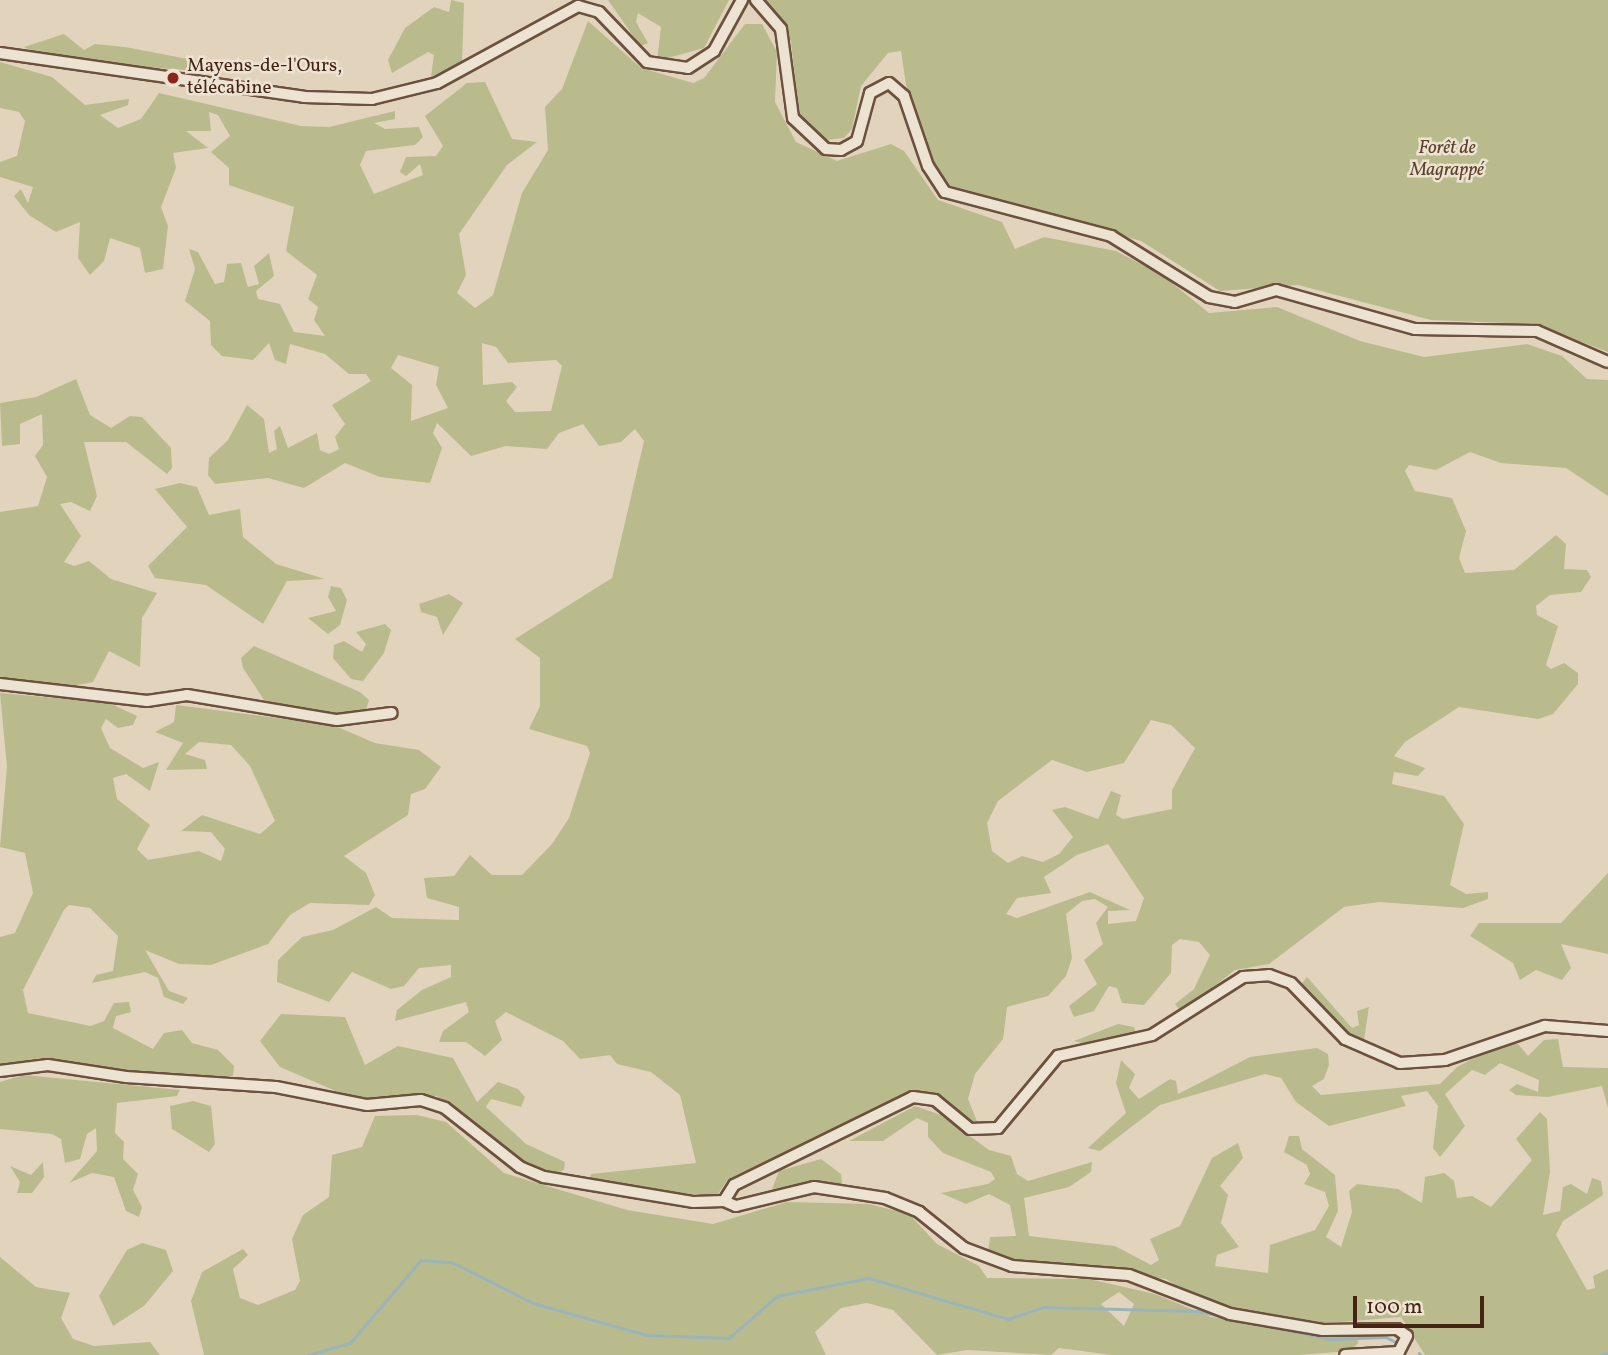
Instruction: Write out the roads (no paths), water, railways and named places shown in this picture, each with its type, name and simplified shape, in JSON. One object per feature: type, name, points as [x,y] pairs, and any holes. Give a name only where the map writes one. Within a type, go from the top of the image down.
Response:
[{"type":"street","points":[[0,53],[86,69],[322,99],[393,97],[437,83],[578,6],[599,12],[647,62],[680,70],[710,56],[742,0]]},
{"type":"street","points":[[756,0],[771,11],[783,36],[793,118],[827,149],[841,150],[857,141],[870,93],[889,83],[904,96],[928,166],[945,192],[1111,236],[1209,297],[1235,302],[1276,290],[1415,329],[1537,331],[1608,362]]},
{"type":"street","points":[[0,684],[147,701],[187,695],[337,720],[392,713]]},
{"type":"street","points":[[724,1201],[743,1180],[912,1097],[935,1100],[970,1129],[998,1128],[1058,1056],[1152,1035],[1244,977],[1269,975],[1291,983],[1345,1039],[1399,1063],[1445,1060],[1545,1026],[1608,1031]]},
{"type":"street","points":[[0,1071],[48,1065],[126,1077],[275,1087],[367,1105],[432,1102],[445,1108],[520,1167],[544,1177],[683,1201],[724,1201],[736,1206],[814,1187],[885,1198],[919,1212],[970,1251],[1012,1266],[1129,1275],[1230,1314],[1323,1330],[1397,1329],[1407,1336],[1399,1352],[1345,1355]]},
{"type":"waterway","points":[[308,1355],[350,1343],[421,1260],[452,1262],[533,1303],[647,1335],[729,1338],[777,1296],[869,1278],[1008,1319],[1042,1307],[1197,1311],[1331,1339],[1386,1337],[1400,1344]]},
{"type":"waterway","points":[[1601,1355],[1608,1353]]},
{"type":"place","name":"Mayens-de-l'Ours, télécabine","points":[[173,78]]},
{"type":"park label","name":"Forêt de Magrappé","points":[[1447,160]]}]
